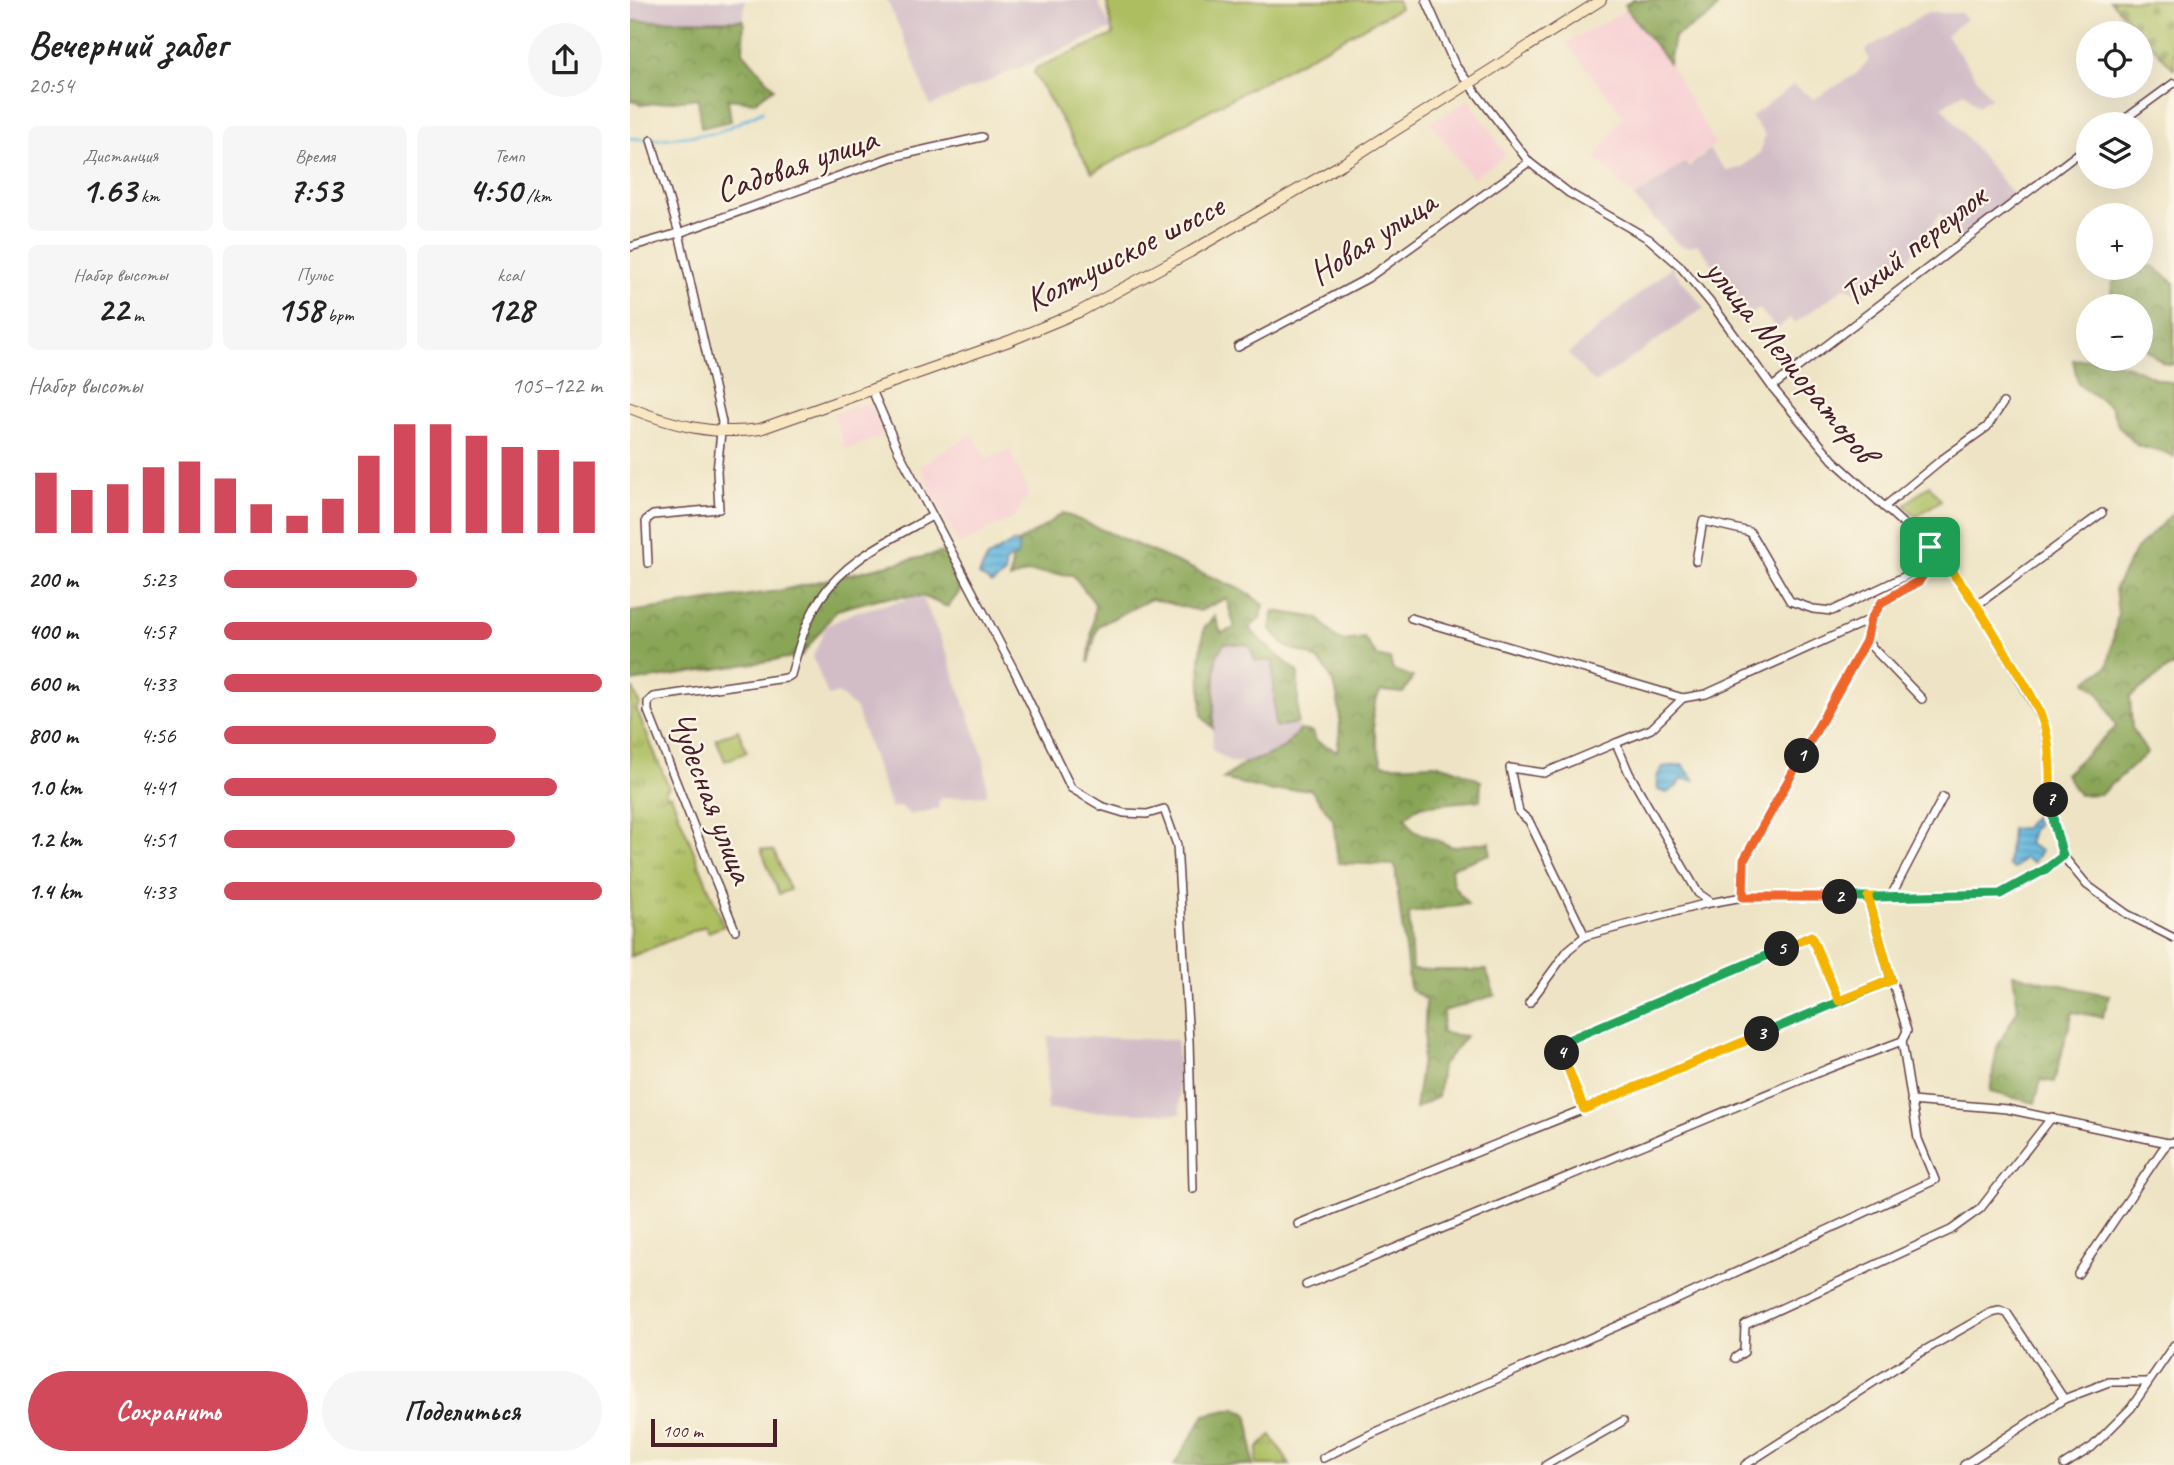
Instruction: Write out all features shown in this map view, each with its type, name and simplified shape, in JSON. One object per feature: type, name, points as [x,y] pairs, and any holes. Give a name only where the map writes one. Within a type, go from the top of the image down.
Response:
[{"type":"main road","name":"Колтушское шоссе","points":[[630,408],[668,423],[740,432],[779,424],[1009,341],[1090,306],[1281,200],[1601,0]]},
{"type":"street","name":"улица Мелиораторов","points":[[1426,0],[1455,65],[1529,162],[1569,193],[1665,251],[1714,307],[1772,387],[1833,460],[1946,564],[1977,605],[2029,692],[2043,721],[2054,824],[2063,856],[2087,885],[2127,914],[2174,938]]},
{"type":"street","points":[[2134,112],[2174,83]]},
{"type":"street","name":"Садовая улица","points":[[630,247],[679,233],[892,157],[982,137]]},
{"type":"street","points":[[648,563],[646,520],[653,515],[719,509],[717,471],[722,422],[679,233],[651,140]]},
{"type":"street","name":"Тихий переулок","points":[[1772,387],[2076,155]]},
{"type":"street","name":"Новая улица","points":[[1238,347],[1368,278],[1529,162]]},
{"type":"street","points":[[872,390],[898,450],[1015,672],[1071,788],[1101,806],[1124,813],[1147,814],[1164,809],[1177,845],[1178,857],[1189,1041],[1193,1189]]},
{"type":"street","points":[[1884,506],[1987,427],[2003,403]]},
{"type":"street","points":[[1977,605],[2102,513]]},
{"type":"street","name":"Чудесная улица","points":[[735,930],[648,710],[648,702],[653,697],[786,678],[791,675],[812,612],[838,577],[857,560],[932,516]]},
{"type":"street","points":[[1696,561],[1703,521],[1750,532],[1790,601],[1813,609],[1832,611],[1912,572],[1928,560]]},
{"type":"street","points":[[1743,897],[1744,860],[1866,641],[1871,619],[1882,602],[1919,581],[1925,572],[1930,547]]},
{"type":"street","points":[[1411,618],[1683,698],[1706,694],[1871,619]]},
{"type":"street","points":[[1866,641],[1922,699]]},
{"type":"street","points":[[1585,936],[1529,821],[1519,812],[1510,768],[1544,773],[1651,729],[1683,698]]},
{"type":"street","points":[[1616,743],[1629,773],[1698,893],[1711,902]]},
{"type":"street","points":[[1891,896],[1943,797]]},
{"type":"street","points":[[1529,1003],[1568,950],[1585,936],[1711,902],[1743,897],[2000,894],[2046,869],[2063,856]]},
{"type":"street","points":[[1323,1458],[1369,1435],[1663,1306],[1935,1180],[1918,1139],[1902,1041],[1907,1031],[1868,897]]},
{"type":"street","points":[[1584,1109],[1559,1044],[1811,936],[1839,1001]]},
{"type":"street","points":[[1298,1224],[1584,1109],[1891,980]]},
{"type":"street","points":[[1306,1285],[1827,1069],[1902,1041]]},
{"type":"street","points":[[1911,1101],[2007,1109],[2171,1143],[2078,1274]]},
{"type":"street","points":[[1735,1358],[1744,1352],[1745,1325],[1951,1230],[1980,1209],[2052,1117]]},
{"type":"street","points":[[1745,1465],[1990,1312],[2007,1312],[2064,1399]]},
{"type":"street","points":[[2064,1465],[2092,1447],[2131,1408],[2174,1345]]},
{"type":"street","points":[[1964,1465],[2064,1399],[2109,1382],[2148,1382]]},
{"type":"street","points":[[1546,1465],[1623,1421]]},
{"type":"shaded area","points":[[630,0],[745,0],[744,20],[630,21]]},
{"type":"shaded area","points":[[887,0],[1097,0],[1111,29],[930,106]]},
{"type":"shaded area","points":[[1626,10],[1669,63],[1715,144],[1687,166],[1683,163],[1634,197],[1596,158],[1623,115],[1567,43]]},
{"type":"shaded area","points":[[1927,13],[1961,13],[1966,19],[1946,35],[1991,98],[1978,106],[1964,92],[1942,107],[2015,197],[1959,244],[1940,213],[1911,256],[1902,265],[1882,275],[1863,296],[1845,287],[1795,323],[1790,318],[1777,329],[1759,308],[1751,315],[1697,244],[1690,247],[1680,246],[1634,198],[1684,163],[1689,167],[1709,150],[1727,171],[1740,168],[1760,153],[1765,135],[1751,117],[1793,85],[1814,99],[1856,74],[1869,60],[1865,50]]},
{"type":"shaded area","points":[[1469,99],[1506,155],[1472,178],[1431,123]]},
{"type":"shaded area","points":[[1671,267],[1704,308],[1595,383],[1568,354]]},
{"type":"shaded area","points":[[865,404],[871,405],[883,436],[846,450],[833,414]]},
{"type":"shaded area","points":[[973,433],[986,459],[1010,450],[1029,493],[1014,518],[958,545],[920,466]]},
{"type":"shaded area","points":[[922,596],[945,649],[984,759],[987,795],[942,798],[938,802],[939,808],[910,815],[901,806],[891,808],[856,709],[838,693],[828,696],[813,657],[826,626],[855,612]]},
{"type":"shaded area","points":[[1224,643],[1249,645],[1273,661],[1275,726],[1298,723],[1300,730],[1284,747],[1245,763],[1231,762],[1212,750],[1216,658]]},
{"type":"shaded area","points":[[1048,1036],[1177,1040],[1180,1114],[1047,1110]]},
{"type":"green space","points":[[1110,0],[1397,0],[1400,8],[1092,173],[1034,73],[1036,68],[1113,35],[1107,3]]},
{"type":"green space","points":[[1633,0],[1722,0],[1710,16],[1674,37],[1669,63],[1627,10],[1625,5]]},
{"type":"green space","points":[[2110,0],[2174,0],[2174,69],[2153,46],[2153,21],[2129,21]]},
{"type":"green space","points":[[744,20],[743,52],[774,88],[755,102],[728,99],[731,121],[701,128],[698,98],[641,105],[630,99],[630,21]]},
{"type":"green space","points":[[2153,266],[2174,283],[2174,365],[2163,363],[2153,355],[2153,294],[2111,294],[2112,284],[2116,280],[2153,280]]},
{"type":"green space","points":[[2073,360],[2076,360],[2076,371],[2140,371],[2174,383],[2174,458],[2169,454],[2138,446],[2119,427],[2111,407],[2078,384]]},
{"type":"green space","points":[[1929,485],[1941,500],[1916,517],[1905,505]]},
{"type":"green space","points":[[2174,512],[2174,565],[2171,578],[2174,667],[2170,667],[2130,697],[2132,728],[2147,753],[2101,794],[2079,795],[2065,774],[2116,727],[2100,694],[2086,681],[2108,666],[2118,614],[2115,588],[2136,549]]},
{"type":"green space","points":[[1063,513],[1244,591],[1264,605],[1260,619],[1249,628],[1298,672],[1298,723],[1275,727],[1273,661],[1255,661],[1249,645],[1224,643],[1216,658],[1213,728],[1202,716],[1200,660],[1204,628],[1215,616],[1221,633],[1235,628],[1226,598],[1200,611],[1151,599],[1098,626],[1088,663],[1095,604],[1073,575],[1029,572],[1010,579],[1014,544]]},
{"type":"green space","points":[[944,552],[960,591],[948,607],[922,596],[881,598],[837,610],[801,656],[630,682],[630,612],[778,591]]},
{"type":"green space","points":[[1274,611],[1318,618],[1336,638],[1345,641],[1364,638],[1377,656],[1390,659],[1393,670],[1413,677],[1403,693],[1381,691],[1376,699],[1373,717],[1382,764],[1439,765],[1481,781],[1480,800],[1420,806],[1405,817],[1414,831],[1453,847],[1490,842],[1490,854],[1451,868],[1453,885],[1468,904],[1409,913],[1412,970],[1486,970],[1495,995],[1444,1011],[1441,1033],[1466,1036],[1442,1066],[1438,1096],[1415,1109],[1424,1044],[1426,1000],[1410,989],[1395,865],[1338,863],[1333,819],[1310,789],[1271,791],[1223,779],[1245,763],[1284,747],[1300,730],[1313,732],[1316,741],[1337,751],[1340,712],[1329,674],[1321,663],[1310,655],[1287,647],[1278,639],[1270,628]]},
{"type":"green space","points":[[633,689],[640,705],[636,708],[669,788],[665,790],[667,796],[671,795],[724,926],[708,932],[705,926],[630,957],[630,690]]},
{"type":"green space","points":[[738,730],[747,752],[725,761],[716,739]]},
{"type":"green space","points":[[761,849],[774,851],[790,890],[779,894]]},
{"type":"green space","points":[[2013,974],[2110,996],[2102,1017],[2073,1012],[2054,1082],[2041,1080],[2035,1103],[1990,1092],[1997,1047],[2018,1009]]},
{"type":"green space","points":[[1236,1408],[1247,1414],[1253,1465],[1174,1465],[1205,1415]]},
{"type":"green space","points":[[1271,1435],[1290,1465],[1256,1465],[1258,1448]]},
{"type":"water","points":[[1013,542],[1019,545],[1017,556],[1005,562],[1005,574],[992,584],[979,575],[987,558]]},
{"type":"water","points":[[1683,765],[1694,780],[1681,779],[1677,786],[1667,793],[1658,790],[1657,776],[1663,767]]},
{"type":"water","points":[[2033,817],[2037,825],[2032,830],[2028,844],[2041,851],[2033,863],[2024,858],[2014,869],[2008,865],[2011,829],[2024,828]]},
{"type":"waterway","points":[[630,138],[651,140],[717,133],[763,111]]},
{"type":"route","points":[[1930,547],[1925,572],[1919,581],[1882,602],[1871,619],[1866,641],[1744,860],[1743,897],[1868,897],[1891,980],[1584,1109],[1559,1044],[1811,936],[1839,1001],[1891,980],[1868,897],[2000,894],[2046,869],[2063,856],[2054,824],[2043,721],[1985,617],[1930,547]]}]
